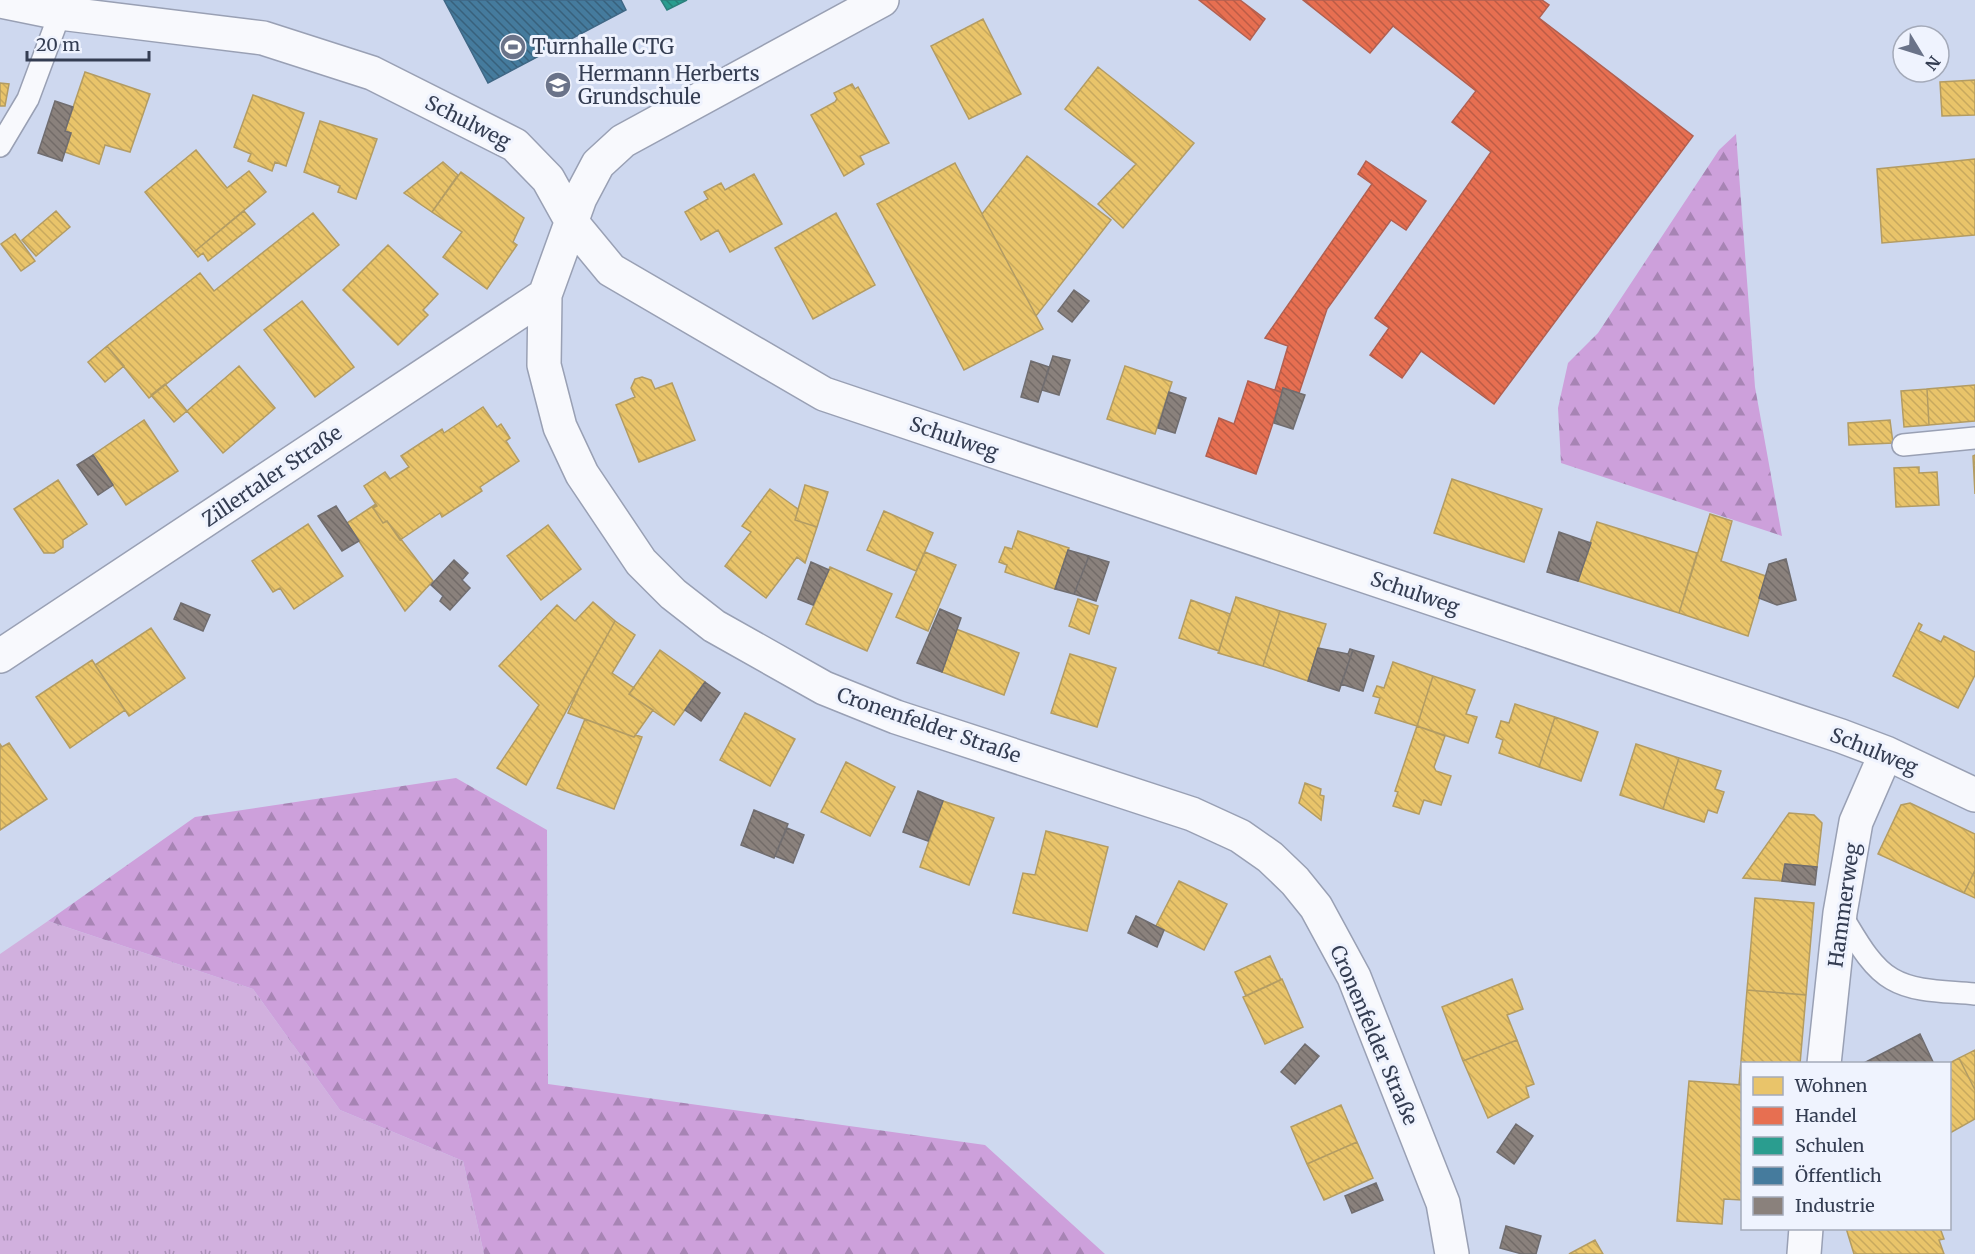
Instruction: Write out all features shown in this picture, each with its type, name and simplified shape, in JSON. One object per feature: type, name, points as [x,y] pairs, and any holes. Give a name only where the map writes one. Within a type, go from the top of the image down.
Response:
[{"type":"street","name":"Cronenfelder Straße","points":[[882,0],[623,141],[598,164],[580,198],[573,224],[545,295],[544,365],[560,427],[582,474],[641,562],[673,594],[714,626],[824,688],[896,717],[1192,814],[1240,836],[1270,857],[1295,881],[1316,907],[1354,977],[1443,1203],[1452,1254]]},
{"type":"street","name":"Schulweg","points":[[0,1],[60,13],[263,38],[372,73],[515,145],[548,179],[573,224],[611,270],[824,394],[1886,753],[1975,795]]},
{"type":"street","name":"Zillertaler Straße","points":[[0,656],[545,295]]},
{"type":"street","name":"Hammerweg","points":[[1824,1062],[1840,913],[1856,822],[1886,753]]},
{"type":"street","points":[[1804,1254],[1806,1230]]},
{"type":"lane","points":[[0,146],[28,99],[60,13]]},
{"type":"lane","points":[[1903,445],[1975,438]]},
{"type":"lane","points":[[1840,913],[1872,962],[1891,979],[1916,988],[1975,994]]},
{"type":"green space","points":[[1736,134],[1755,387],[1782,536],[1561,463],[1558,408],[1568,363],[1598,333],[1719,150]]},
{"type":"green space","points":[[456,778],[547,830],[548,1084],[985,1145],[1105,1254],[484,1254],[463,1161],[340,1110],[253,989],[48,921],[195,817]]},
{"type":"green space","points":[[48,921],[253,989],[340,1110],[463,1161],[484,1254],[0,1254],[0,954]]},
{"type":"building: Wohnen","points":[[983,19],[1021,94],[969,119],[931,46]]},
{"type":"building: Wohnen","points":[[1098,67],[1194,143],[1123,228],[1098,204],[1136,164],[1065,109]]},
{"type":"building: Wohnen","points":[[85,72],[150,94],[130,152],[105,145],[99,164],[65,152],[71,133],[65,131]]},
{"type":"building: Wohnen","points":[[1975,80],[1975,115],[1942,116],[1940,84],[1951,84],[1951,81]]},
{"type":"building: Wohnen","points":[[0,83],[9,84],[5,106],[0,106]]},
{"type":"building: Wohnen","points":[[852,84],[855,89],[858,87],[889,143],[860,156],[864,164],[844,176],[811,115],[835,102],[837,99],[834,93]]},
{"type":"building: Wohnen","points":[[253,95],[304,113],[286,166],[275,162],[272,171],[248,161],[251,154],[234,147]]},
{"type":"building: Wohnen","points":[[320,121],[377,139],[356,199],[338,192],[340,186],[304,172]]},
{"type":"building: Wohnen","points":[[196,150],[227,188],[249,171],[266,192],[194,252],[145,192]]},
{"type":"building: Wohnen","points":[[1027,156],[1111,220],[1036,316],[982,214]]},
{"type":"building: Wohnen","points":[[1975,159],[1975,235],[1882,243],[1877,169]]},
{"type":"building: Wohnen","points":[[443,162],[458,175],[432,212],[404,193]]},
{"type":"building: Wohnen","points":[[955,163],[1043,329],[964,370],[877,204]]},
{"type":"building: Wohnen","points":[[461,172],[524,218],[513,242],[517,245],[487,289],[443,257],[462,232],[432,212]]},
{"type":"building: Wohnen","points":[[754,174],[782,224],[730,252],[718,230],[701,240],[685,212],[708,199],[704,192],[721,183],[725,190]]},
{"type":"building: Wohnen","points":[[56,211],[70,227],[36,256],[22,240]]},
{"type":"building: Wohnen","points":[[244,211],[255,224],[208,261],[203,253],[198,257],[194,252]]},
{"type":"building: Wohnen","points":[[313,213],[339,245],[149,398],[107,346],[200,273],[214,291]]},
{"type":"building: Wohnen","points":[[836,213],[875,285],[813,319],[775,248]]},
{"type":"building: Wohnen","points":[[15,234],[35,261],[21,271],[1,244]]},
{"type":"building: Wohnen","points":[[388,245],[438,294],[423,310],[428,315],[398,345],[343,290]]},
{"type":"building: Wohnen","points":[[302,301],[354,367],[315,397],[264,330]]},
{"type":"building: Wohnen","points":[[107,346],[124,366],[105,382],[88,362]]},
{"type":"building: Wohnen","points":[[239,366],[275,408],[223,453],[187,411]]},
{"type":"building: Wohnen","points":[[1125,366],[1172,382],[1155,434],[1107,419]]},
{"type":"building: Wohnen","points":[[642,377],[651,380],[655,389],[672,383],[695,440],[639,462],[616,405],[635,397],[631,388],[635,379]]},
{"type":"building: Wohnen","points":[[165,384],[187,411],[174,422],[151,395]]},
{"type":"building: Wohnen","points":[[1975,385],[1975,421],[1929,425],[1927,389]]},
{"type":"building: Wohnen","points":[[1927,389],[1929,425],[1904,427],[1901,391]]},
{"type":"building: Wohnen","points":[[483,407],[497,427],[501,424],[510,438],[506,441],[519,461],[480,487],[482,491],[442,517],[440,513],[400,540],[387,521],[383,523],[373,508],[377,506],[364,486],[385,472],[390,479],[409,467],[401,456],[442,429],[444,433]]},
{"type":"building: Wohnen","points":[[144,420],[178,471],[126,505],[93,455]]},
{"type":"building: Wohnen","points":[[1890,420],[1893,443],[1849,445],[1848,423]]},
{"type":"building: Wohnen","points":[[1975,455],[1975,494],[1973,456]]},
{"type":"building: Wohnen","points":[[1919,467],[1919,473],[1937,472],[1939,505],[1896,507],[1894,468]]},
{"type":"building: Wohnen","points":[[1452,479],[1542,509],[1524,562],[1434,533]]},
{"type":"building: Wohnen","points":[[58,480],[87,524],[63,540],[63,547],[54,553],[44,553],[14,509]]},
{"type":"building: Wohnen","points":[[805,485],[828,492],[817,527],[795,520]]},
{"type":"building: Wohnen","points":[[770,489],[798,509],[795,520],[817,527],[805,563],[797,557],[766,598],[725,566],[751,532],[742,526]]},
{"type":"building: Wohnen","points":[[376,504],[373,508],[383,523],[387,521],[433,581],[405,611],[347,523]]},
{"type":"building: Wohnen","points":[[884,511],[933,533],[916,571],[867,550]]},
{"type":"building: Wohnen","points":[[1710,514],[1732,521],[1721,561],[1766,576],[1748,636],[1679,613]]},
{"type":"building: Wohnen","points":[[1597,522],[1697,553],[1679,613],[1578,581]]},
{"type":"building: Wohnen","points":[[308,524],[343,576],[294,609],[280,588],[273,592],[252,561]]},
{"type":"building: Wohnen","points":[[548,525],[581,569],[541,600],[507,556]]},
{"type":"building: Wohnen","points":[[1018,531],[1069,548],[1055,589],[1005,572],[1007,565],[999,562],[1005,547],[1012,549]]},
{"type":"building: Wohnen","points":[[925,552],[956,565],[928,631],[896,617]]},
{"type":"building: Wohnen","points":[[830,567],[892,594],[867,651],[806,624]]},
{"type":"building: Wohnen","points":[[1236,597],[1280,611],[1263,666],[1218,653]]},
{"type":"building: Wohnen","points":[[1078,599],[1098,606],[1089,634],[1069,626]]},
{"type":"building: Wohnen","points":[[1191,600],[1230,614],[1219,651],[1179,638]]},
{"type":"building: Wohnen","points":[[593,602],[615,621],[526,785],[497,768],[539,705],[499,666],[557,605],[575,621]]},
{"type":"building: Wohnen","points":[[1280,611],[1326,624],[1308,681],[1263,666]]},
{"type":"building: Wohnen","points":[[615,621],[635,635],[612,673],[634,688],[629,694],[653,710],[634,737],[568,713],[582,681]]},
{"type":"building: Wohnen","points":[[1919,623],[1922,625],[1919,631],[1941,642],[1944,636],[1975,652],[1975,675],[1958,708],[1893,676]]},
{"type":"building: Wohnen","points":[[151,628],[185,678],[129,716],[95,665]]},
{"type":"building: Wohnen","points":[[956,629],[1019,653],[1004,695],[942,672]]},
{"type":"building: Wohnen","points":[[660,650],[705,682],[674,725],[629,694]]},
{"type":"building: Wohnen","points":[[1070,654],[1116,668],[1097,727],[1051,713]]},
{"type":"building: Wohnen","points":[[92,660],[125,710],[70,748],[36,697]]},
{"type":"building: Wohnen","points":[[1393,662],[1433,676],[1417,726],[1375,713],[1380,698],[1373,696],[1377,686],[1384,688]]},
{"type":"building: Wohnen","points":[[1433,676],[1475,690],[1466,714],[1477,717],[1468,743],[1417,726]]},
{"type":"building: Wohnen","points":[[1515,704],[1555,717],[1539,767],[1499,753],[1503,740],[1496,737],[1501,721],[1509,723]]},
{"type":"building: Wohnen","points":[[745,713],[795,739],[770,786],[720,760]]},
{"type":"building: Wohnen","points":[[1555,717],[1598,732],[1581,781],[1539,767]]},
{"type":"building: Wohnen","points":[[585,719],[634,737],[636,735],[642,737],[614,809],[557,788]]},
{"type":"building: Wohnen","points":[[1417,726],[1445,736],[1434,767],[1436,771],[1451,776],[1441,805],[1424,800],[1419,814],[1393,806],[1398,792],[1395,791]]},
{"type":"building: Wohnen","points":[[9,743],[47,799],[0,830],[0,744],[2,747]]},
{"type":"building: Wohnen","points":[[1636,744],[1679,758],[1663,809],[1620,795]]},
{"type":"building: Wohnen","points":[[1679,758],[1721,771],[1715,789],[1724,792],[1717,813],[1708,810],[1704,822],[1663,809]]},
{"type":"building: Wohnen","points":[[846,762],[895,787],[870,836],[821,812]]},
{"type":"building: Wohnen","points":[[1305,783],[1321,789],[1320,795],[1324,796],[1321,820],[1299,803]]},
{"type":"building: Wohnen","points":[[943,801],[994,818],[969,885],[920,867]]},
{"type":"building: Wohnen","points":[[1910,803],[1975,834],[1975,870],[1964,893],[1878,854],[1901,805]]},
{"type":"building: Wohnen","points":[[1789,813],[1814,815],[1822,823],[1817,867],[1785,864],[1782,881],[1743,878]]},
{"type":"building: Wohnen","points":[[1046,831],[1108,847],[1087,931],[1013,913],[1023,873],[1035,875]]},
{"type":"building: Wohnen","points":[[1975,870],[1975,898],[1964,893]]},
{"type":"building: Wohnen","points":[[1179,881],[1227,904],[1204,950],[1156,926]]},
{"type":"building: Wohnen","points":[[1755,898],[1814,903],[1806,995],[1747,990]]},
{"type":"building: Wohnen","points":[[1270,956],[1281,980],[1246,996],[1235,972]]},
{"type":"building: Wohnen","points":[[1282,979],[1303,1027],[1265,1044],[1243,997]]},
{"type":"building: Wohnen","points":[[1512,979],[1523,1009],[1507,1015],[1517,1040],[1463,1061],[1442,1007]]},
{"type":"building: Wohnen","points":[[1747,990],[1806,995],[1800,1062],[1741,1062],[1741,1085],[1739,1085]]},
{"type":"building: Wohnen","points":[[1517,1040],[1534,1084],[1526,1087],[1529,1097],[1488,1118],[1463,1061]]},
{"type":"building: Wohnen","points":[[1975,1050],[1975,1090],[1959,1058]]},
{"type":"building: Wohnen","points":[[1959,1058],[1975,1090],[1975,1119],[1951,1132],[1951,1062]]},
{"type":"building: Wohnen","points":[[1689,1081],[1741,1085],[1741,1200],[1724,1199],[1722,1224],[1677,1221]]},
{"type":"building: Wohnen","points":[[1341,1105],[1357,1142],[1307,1164],[1291,1127]]},
{"type":"building: Wohnen","points":[[1357,1142],[1373,1178],[1324,1200],[1307,1164]]},
{"type":"building: Wohnen","points":[[1847,1230],[1941,1230],[1944,1239],[1939,1240],[1944,1254],[1854,1254]]},
{"type":"building: Wohnen","points":[[1595,1240],[1603,1254],[1569,1254]]},
{"type":"building: Handel","points":[[1199,0],[1240,0],[1265,19],[1250,40]]},
{"type":"building: Handel","points":[[1303,0],[1542,0],[1549,5],[1539,18],[1693,136],[1494,404],[1421,351],[1402,378],[1370,355],[1389,328],[1375,318],[1491,152],[1452,122],[1476,91],[1393,26],[1370,53]]},
{"type":"building: Handel","points":[[1366,161],[1426,201],[1406,230],[1391,220],[1327,309],[1299,393],[1283,388],[1282,392],[1275,390],[1288,346],[1265,338],[1372,184],[1358,174]]},
{"type":"building: Handel","points":[[1248,381],[1283,393],[1256,474],[1206,456],[1219,418],[1234,424]]},
{"type":"building: Schulen","points":[[661,0],[687,0],[667,10]]},
{"type":"building: Öffentlich","name":"Turnhalle CTG","points":[[444,0],[621,0],[626,10],[488,83]]},
{"type":"building: Industrie","points":[[55,101],[73,107],[65,131],[71,133],[62,161],[38,153]]},
{"type":"building: Industrie","points":[[1074,290],[1089,301],[1072,322],[1058,311]]},
{"type":"building: Industrie","points":[[1053,356],[1070,360],[1059,395],[1042,390]]},
{"type":"building: Industrie","points":[[1031,361],[1049,367],[1038,402],[1021,397]]},
{"type":"building: Industrie","points":[[1283,388],[1305,395],[1293,429],[1274,423]]},
{"type":"building: Industrie","points":[[1169,392],[1186,398],[1175,433],[1158,428]]},
{"type":"building: Industrie","points":[[93,455],[113,485],[98,495],[77,465]]},
{"type":"building: Industrie","points":[[336,506],[359,541],[342,551],[318,516]]},
{"type":"building: Industrie","points":[[1559,532],[1591,543],[1578,581],[1547,572]]},
{"type":"building: Industrie","points":[[1068,550],[1089,556],[1074,594],[1055,589]]},
{"type":"building: Industrie","points":[[1089,556],[1109,562],[1096,601],[1074,594]]},
{"type":"building: Industrie","points":[[1786,559],[1796,600],[1777,605],[1759,598],[1769,564]]},
{"type":"building: Industrie","points":[[454,560],[468,573],[462,580],[470,588],[450,610],[440,601],[443,596],[431,585]]},
{"type":"building: Industrie","points":[[811,562],[829,570],[813,605],[798,599]]},
{"type":"building: Industrie","points":[[181,603],[210,615],[203,631],[174,619]]},
{"type":"building: Industrie","points":[[940,609],[961,618],[942,672],[917,663]]},
{"type":"building: Industrie","points":[[1318,648],[1348,654],[1350,649],[1353,650],[1339,691],[1308,681]]},
{"type":"building: Industrie","points":[[1353,650],[1374,656],[1363,691],[1341,684]]},
{"type":"building: Industrie","points":[[705,682],[720,693],[701,721],[685,710]]},
{"type":"building: Industrie","points":[[918,791],[943,801],[928,841],[903,832]]},
{"type":"building: Industrie","points":[[754,810],[788,824],[774,858],[741,845]]},
{"type":"building: Industrie","points":[[787,828],[804,835],[793,863],[775,856]]},
{"type":"building: Industrie","points":[[1785,864],[1817,867],[1815,885],[1782,881]]},
{"type":"building: Industrie","points":[[1136,916],[1164,930],[1157,947],[1128,933]]},
{"type":"building: Industrie","points":[[1920,1034],[1933,1062],[1866,1062]]},
{"type":"building: Industrie","points":[[1305,1044],[1319,1056],[1295,1084],[1281,1072]]},
{"type":"building: Industrie","points":[[1516,1124],[1533,1136],[1514,1164],[1497,1152]]},
{"type":"building: Industrie","points":[[1376,1183],[1383,1200],[1352,1213],[1345,1196]]},
{"type":"building: Industrie","points":[[1506,1226],[1541,1236],[1536,1254],[1522,1254],[1500,1248]]},
{"type":"place","name":"Turnhalle CTG","points":[[513,47]]},
{"type":"place","name":"Hermann Herberts Grundschule","points":[[558,85]]}]
